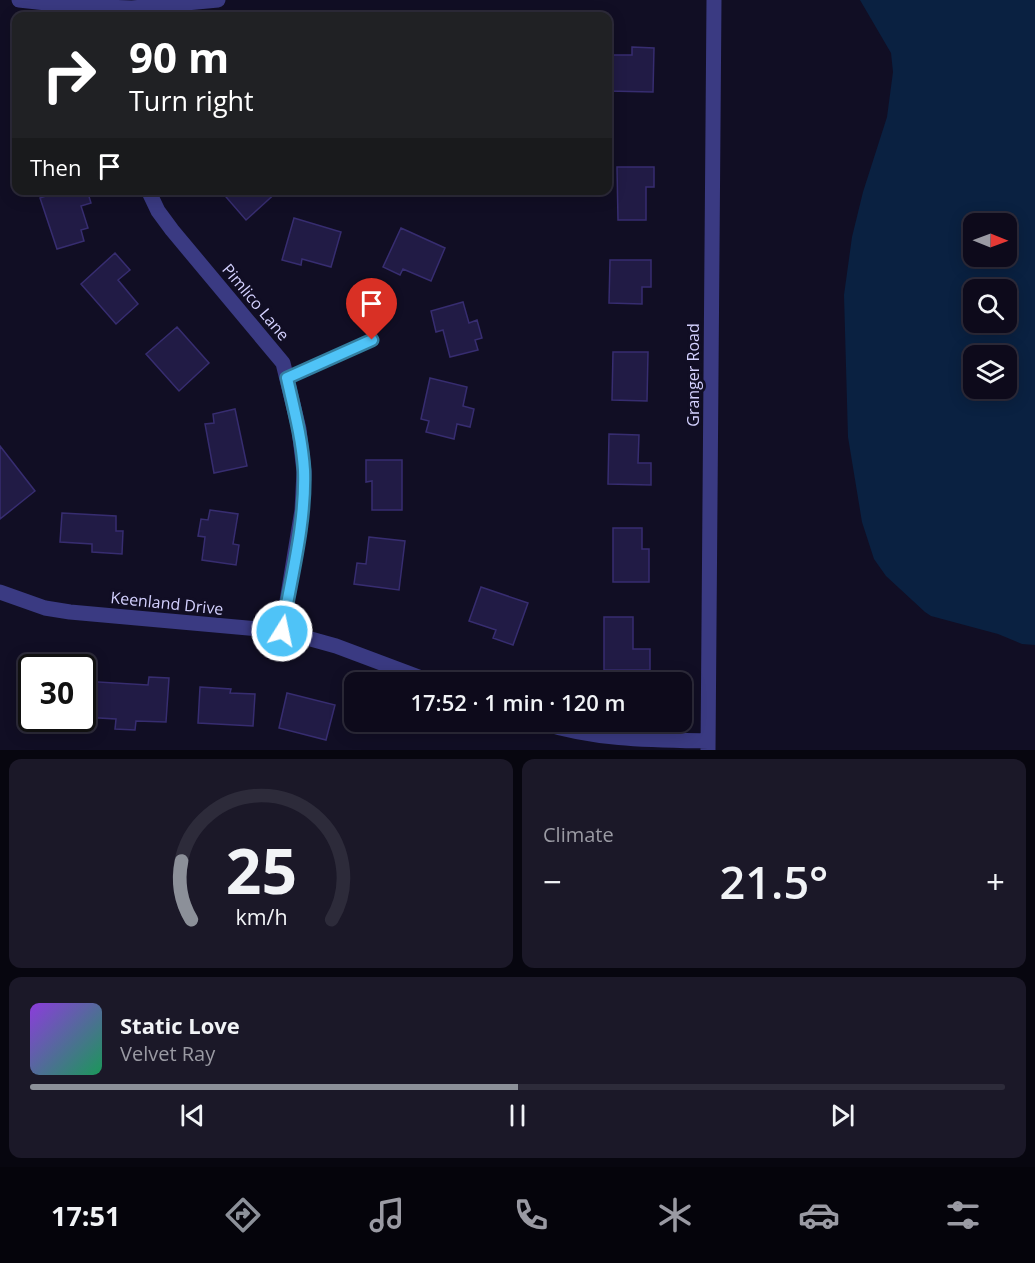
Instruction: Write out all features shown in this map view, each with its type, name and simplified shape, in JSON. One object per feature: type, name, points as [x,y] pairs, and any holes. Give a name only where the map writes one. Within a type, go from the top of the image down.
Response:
[{"type":"street","points":[[19,0],[132,12],[218,0]]},
{"type":"street","name":"Granger Road","points":[[708,745],[714,0]]},
{"type":"street","name":"Pimlico Lane","points":[[150,195],[158,211],[172,230],[230,296],[283,363],[299,429],[304,472],[302,510],[282,631]]},
{"type":"street","name":"Keenland Drive","points":[[0,592],[37,605],[70,612],[282,631],[336,646],[405,672]]},
{"type":"street","points":[[582,732],[610,737],[708,745]]},
{"type":"lane","points":[[287,378],[372,340]]},
{"type":"water","points":[[860,0],[1035,0],[1035,645],[1022,644],[998,634],[931,616],[925,612],[886,576],[874,559],[862,522],[848,437],[844,295],[852,237],[863,192],[887,117],[893,72],[891,53]]},
{"type":"building","points":[[632,47],[654,48],[653,92],[612,91],[612,55],[632,55]]},
{"type":"building","points":[[617,167],[654,167],[654,187],[646,187],[646,220],[618,220]]},
{"type":"building","points":[[49,195],[89,195],[91,203],[81,206],[88,228],[81,230],[84,241],[57,249],[40,198]]},
{"type":"building","points":[[224,195],[274,195],[246,220]]},
{"type":"building","points":[[294,218],[341,232],[331,267],[302,259],[301,265],[282,260]]},
{"type":"building","points":[[401,228],[445,248],[431,281],[403,269],[400,275],[383,267]]},
{"type":"building","points":[[115,253],[130,270],[118,280],[138,304],[116,324],[81,284]]},
{"type":"building","points":[[610,260],[651,260],[651,287],[642,287],[642,304],[609,303]]},
{"type":"building","points":[[463,302],[469,323],[477,320],[482,338],[475,340],[478,350],[450,357],[443,330],[436,332],[431,311]]},
{"type":"building","points":[[177,327],[209,363],[179,391],[146,354]]},
{"type":"building","points":[[613,352],[648,352],[647,401],[612,400]]},
{"type":"building","points":[[430,378],[467,387],[463,406],[474,409],[470,427],[457,424],[454,439],[426,432],[429,421],[421,419]]},
{"type":"building","points":[[235,409],[247,466],[214,473],[205,424],[214,423],[213,414]]},
{"type":"building","points":[[609,434],[639,435],[638,463],[651,463],[651,485],[608,484]]},
{"type":"building","points":[[0,446],[35,491],[0,519]]},
{"type":"building","points":[[366,460],[402,460],[402,510],[372,510],[372,481],[366,482]]},
{"type":"building","points":[[210,510],[238,514],[233,544],[239,545],[236,565],[202,560],[205,537],[198,536],[201,519],[208,520]]},
{"type":"building","points":[[62,513],[116,516],[116,531],[123,531],[122,554],[92,552],[92,544],[60,542]]},
{"type":"building","points":[[613,528],[642,528],[642,549],[649,549],[649,582],[613,582]]},
{"type":"building","points":[[369,537],[405,541],[399,590],[354,584],[357,563],[366,564]]},
{"type":"building","points":[[481,587],[528,603],[513,645],[493,638],[496,630],[469,621]]},
{"type":"building","points":[[604,617],[633,617],[633,649],[650,649],[650,670],[604,670]]},
{"type":"building","points":[[149,677],[169,678],[166,722],[136,721],[135,730],[115,729],[116,719],[96,718],[96,682],[148,685]]},
{"type":"building","points":[[200,687],[231,689],[230,693],[255,694],[253,726],[198,723]]},
{"type":"building","points":[[287,693],[335,705],[326,740],[279,728]]},
{"type":"route","points":[[282,631],[302,510],[304,472],[299,429],[287,378],[372,340]]}]
